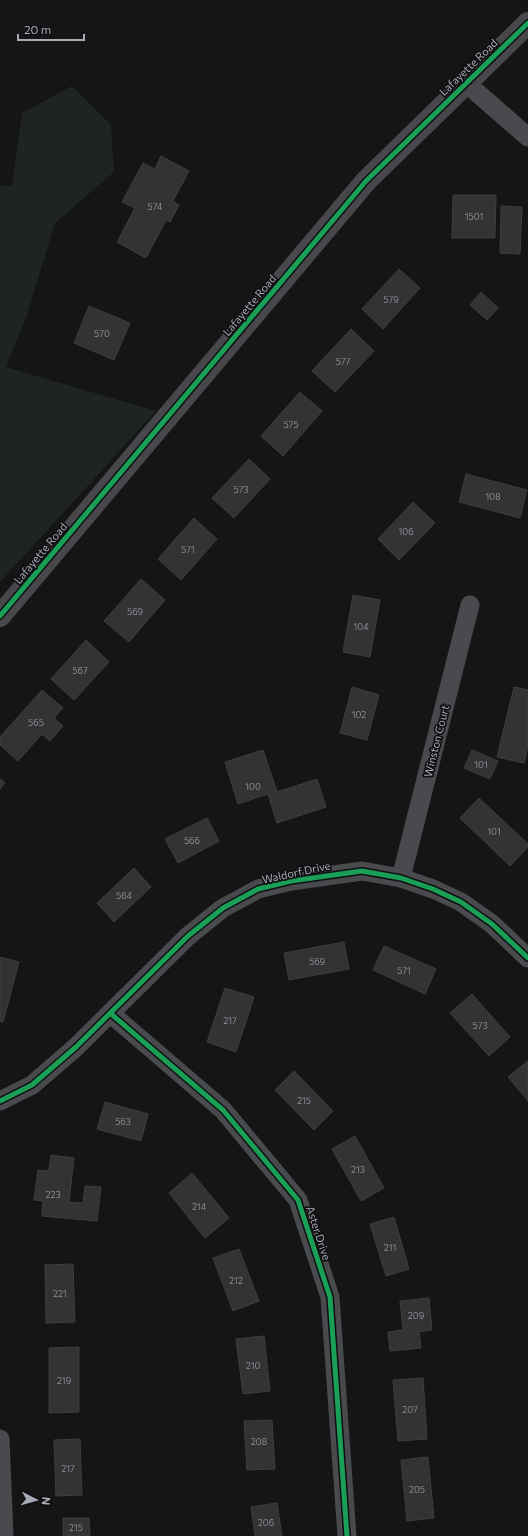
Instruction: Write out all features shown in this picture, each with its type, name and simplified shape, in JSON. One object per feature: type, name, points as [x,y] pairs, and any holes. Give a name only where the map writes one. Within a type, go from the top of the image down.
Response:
[{"type":"main road","name":"Lafayette Road","points":[[0,616],[366,181],[528,22]]},
{"type":"street","points":[[466,83],[528,137]]},
{"type":"street","name":"Winston Court","points":[[401,878],[470,604]]},
{"type":"street","name":"Waldorf Drive","points":[[0,1101],[32,1085],[76,1047],[188,936],[223,908],[258,890],[291,881],[362,870],[401,878],[433,889],[461,902],[492,924],[528,958]]},
{"type":"street","name":"Aster Drive","points":[[110,1013],[223,1110],[298,1200],[330,1297],[346,1536]]},
{"type":"street","points":[[0,1439],[4,1536]]},
{"type":"shaded area","points":[[72,86],[111,125],[114,172],[55,223],[27,315],[6,367],[156,411],[0,582],[0,186],[12,185],[22,113]]},
{"type":"building","points":[[161,156],[189,171],[173,201],[179,205],[170,222],[166,220],[146,258],[117,242],[135,208],[122,202],[143,163],[155,169]]},
{"type":"building","points":[[453,195],[496,195],[495,238],[452,238]]},
{"type":"building","points":[[501,206],[522,207],[520,254],[500,253]]},
{"type":"building","points":[[399,269],[420,288],[383,329],[362,309]]},
{"type":"building","points":[[481,292],[498,308],[487,320],[470,305]]},
{"type":"building","points":[[89,306],[130,323],[114,360],[74,343]]},
{"type":"building","points":[[351,329],[374,351],[335,392],[312,371]]},
{"type":"building","points":[[300,392],[322,411],[283,456],[261,436]]},
{"type":"building","points":[[249,459],[270,479],[234,518],[212,498]]},
{"type":"building","points":[[466,474],[527,490],[520,518],[459,502]]},
{"type":"building","points":[[413,502],[435,523],[399,560],[378,539]]},
{"type":"building","points":[[194,518],[217,539],[181,580],[158,559]]},
{"type":"building","points":[[141,579],[165,600],[129,642],[104,621]]},
{"type":"building","points":[[353,595],[380,600],[370,657],[343,652]]},
{"type":"building","points":[[86,640],[109,662],[74,700],[51,679]]},
{"type":"building","points":[[352,687],[379,695],[367,740],[340,733]]},
{"type":"building","points":[[514,687],[528,690],[528,746],[524,763],[497,757]]},
{"type":"building","points":[[42,690],[63,708],[54,718],[63,726],[50,741],[42,734],[18,761],[0,745],[0,737]]},
{"type":"building","points":[[263,750],[277,792],[317,779],[326,807],[277,823],[268,794],[238,804],[225,762]]},
{"type":"building","points":[[472,750],[498,761],[490,779],[464,768]]},
{"type":"building","points":[[0,779],[5,783],[0,789]]},
{"type":"building","points":[[479,798],[528,844],[528,847],[510,866],[460,818]]},
{"type":"building","points":[[207,818],[219,841],[178,863],[165,839]]},
{"type":"building","points":[[134,868],[151,887],[114,922],[97,903]]},
{"type":"building","points":[[344,942],[349,969],[289,980],[284,953]]},
{"type":"building","points":[[384,946],[436,969],[425,994],[373,970]]},
{"type":"building","points":[[0,957],[19,962],[3,1022],[0,1021]]},
{"type":"building","points":[[225,988],[254,997],[236,1052],[207,1042]]},
{"type":"building","points":[[472,994],[510,1037],[489,1056],[450,1013]]},
{"type":"building","points":[[528,1061],[528,1101],[508,1077]]},
{"type":"building","points":[[294,1071],[333,1111],[314,1130],[275,1090]]},
{"type":"building","points":[[105,1102],[148,1114],[141,1141],[97,1129]]},
{"type":"building","points":[[355,1136],[384,1188],[361,1201],[332,1149]]},
{"type":"building","points":[[51,1155],[74,1158],[69,1202],[83,1203],[85,1186],[101,1187],[97,1221],[42,1216],[43,1201],[34,1200],[38,1170],[49,1171]]},
{"type":"building","points":[[192,1173],[229,1218],[205,1238],[169,1193]]},
{"type":"building","points":[[394,1217],[409,1269],[386,1276],[370,1224]]},
{"type":"building","points":[[239,1249],[259,1301],[233,1311],[213,1258]]},
{"type":"building","points":[[73,1264],[75,1322],[46,1323],[45,1265]]},
{"type":"building","points":[[429,1298],[432,1330],[419,1332],[421,1348],[390,1351],[388,1332],[403,1330],[400,1301]]},
{"type":"building","points":[[264,1336],[270,1391],[243,1394],[236,1339]]},
{"type":"building","points":[[79,1347],[79,1412],[49,1413],[49,1348]]},
{"type":"building","points":[[423,1378],[427,1439],[398,1441],[393,1380]]},
{"type":"building","points":[[272,1420],[275,1469],[247,1470],[244,1421]]},
{"type":"building","points":[[80,1439],[82,1495],[56,1496],[54,1440]]},
{"type":"building","points":[[428,1457],[434,1518],[407,1521],[401,1460]]},
{"type":"building","points":[[277,1503],[282,1536],[255,1536],[251,1507]]},
{"type":"building","points":[[63,1518],[89,1518],[90,1536],[63,1536]]},
{"type":"cycle path","points":[[0,616],[366,181],[528,23]]},
{"type":"cycle path","points":[[0,1101],[32,1085],[76,1047],[188,936],[223,908],[258,889],[291,881],[362,871],[401,878],[433,889],[461,902],[492,924],[528,958]]},
{"type":"cycle path","points":[[110,1013],[223,1110],[298,1200],[330,1297],[347,1536]]}]
